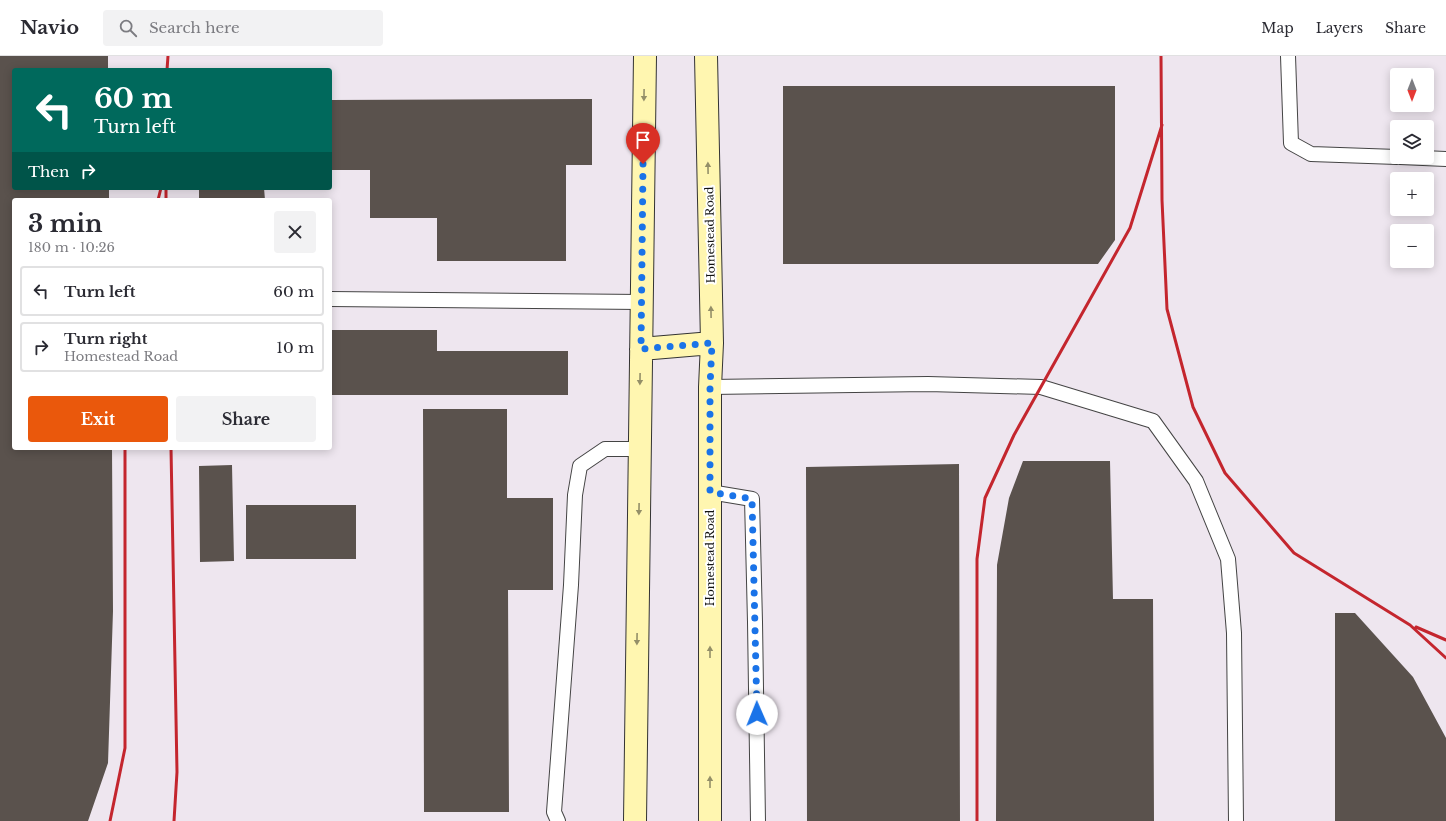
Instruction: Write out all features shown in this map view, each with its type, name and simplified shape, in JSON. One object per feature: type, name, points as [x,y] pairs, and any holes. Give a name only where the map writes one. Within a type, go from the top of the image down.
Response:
[{"type":"main road","points":[[635,821],[644,56]]},
{"type":"main road","name":"Homestead Road","points":[[706,56],[712,343],[710,387],[710,821]]},
{"type":"main road","points":[[641,349],[712,343]]},
{"type":"lane","points":[[1288,56],[1291,143],[1311,154],[1390,157]]},
{"type":"lane","points":[[1434,158],[1446,159]]},
{"type":"lane","points":[[332,299],[641,302]]},
{"type":"lane","points":[[710,387],[928,384],[1041,387],[1153,421],[1196,482],[1228,559],[1234,634],[1236,821]]},
{"type":"lane","points":[[558,821],[554,812],[571,585],[575,495],[580,466],[605,449],[640,449]]},
{"type":"lane","points":[[710,492],[752,499],[758,821]]},
{"type":"shaded area","points":[[0,56],[1446,56],[1446,821],[0,821]]},
{"type":"building","points":[[0,56],[108,56],[108,68],[12,68],[12,190],[109,190],[109,198],[12,198],[12,450],[112,450],[113,611],[108,763],[88,821],[0,821]]},
{"type":"building","points":[[783,86],[1115,86],[1115,240],[1098,264],[783,264]]},
{"type":"building","points":[[592,99],[592,165],[566,165],[566,261],[437,261],[437,218],[370,218],[370,170],[332,170],[332,100]]},
{"type":"building","points":[[199,190],[264,190],[265,198],[199,198]]},
{"type":"building","points":[[332,330],[437,330],[437,351],[568,351],[568,395],[332,395]]},
{"type":"building","points":[[423,409],[507,409],[507,498],[553,498],[553,590],[508,590],[509,812],[424,812]]},
{"type":"building","points":[[1023,461],[1110,461],[1113,599],[1153,599],[1154,821],[996,821],[997,565],[1009,498]]},
{"type":"building","points":[[959,464],[960,821],[807,821],[806,467]]},
{"type":"building","points":[[232,465],[234,561],[200,562],[199,466]]},
{"type":"building","points":[[246,505],[356,505],[356,559],[246,559]]},
{"type":"building","points":[[1335,613],[1355,613],[1413,677],[1446,738],[1446,821],[1335,821]]},
{"type":"railway","points":[[167,68],[168,56]]},
{"type":"railway","points":[[1161,56],[1162,200],[1167,309],[1193,407],[1225,473],[1294,553],[1410,625],[1446,658]]},
{"type":"railway","points":[[977,821],[977,559],[985,498],[1014,435],[1130,228],[1162,125]]},
{"type":"railway","points":[[158,198],[160,190]]},
{"type":"railway","points":[[166,190],[166,198]]},
{"type":"railway","points":[[110,821],[125,748],[125,450]]},
{"type":"railway","points":[[171,450],[177,772],[174,821]]},
{"type":"railway","points":[[1416,627],[1446,640]]},
{"type":"route","points":[[643,164],[641,349],[712,343],[710,387],[710,492],[752,499],[757,714]]}]
